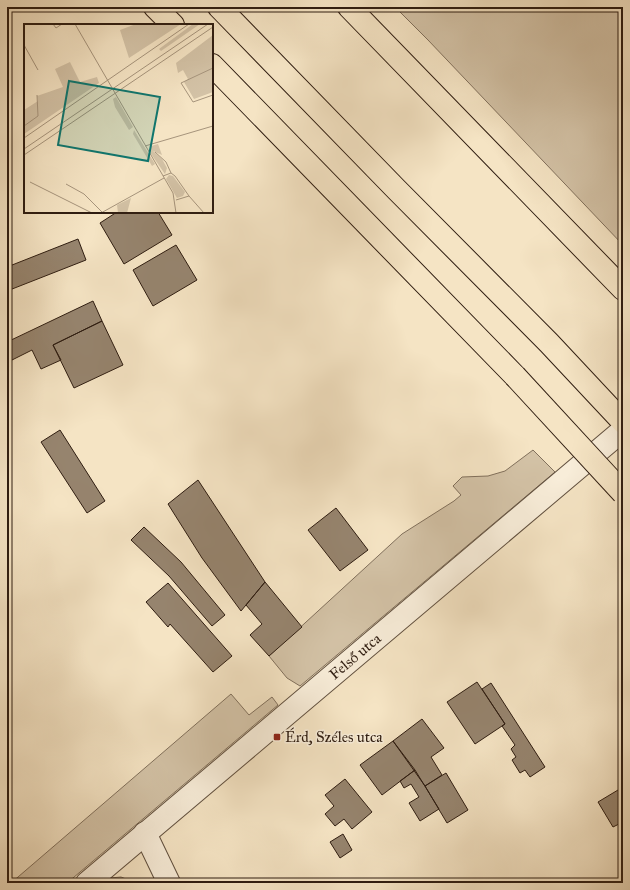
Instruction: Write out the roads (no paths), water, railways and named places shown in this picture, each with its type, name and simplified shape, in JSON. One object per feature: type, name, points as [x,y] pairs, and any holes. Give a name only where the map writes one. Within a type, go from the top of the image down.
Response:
[{"type":"main road","points":[[156,7],[172,24]]},
{"type":"main road","points":[[219,7],[397,190],[549,343],[623,422]]},
{"type":"main road","points":[[349,7],[623,289]]},
{"type":"main road","points":[[213,66],[515,376],[623,493]]},
{"type":"street","name":"Felső utca","points":[[87,883],[623,430]]},
{"type":"street","points":[[145,833],[169,883]]},
{"type":"place","name":"Érd, Széles utca","points":[[277,737]]}]
